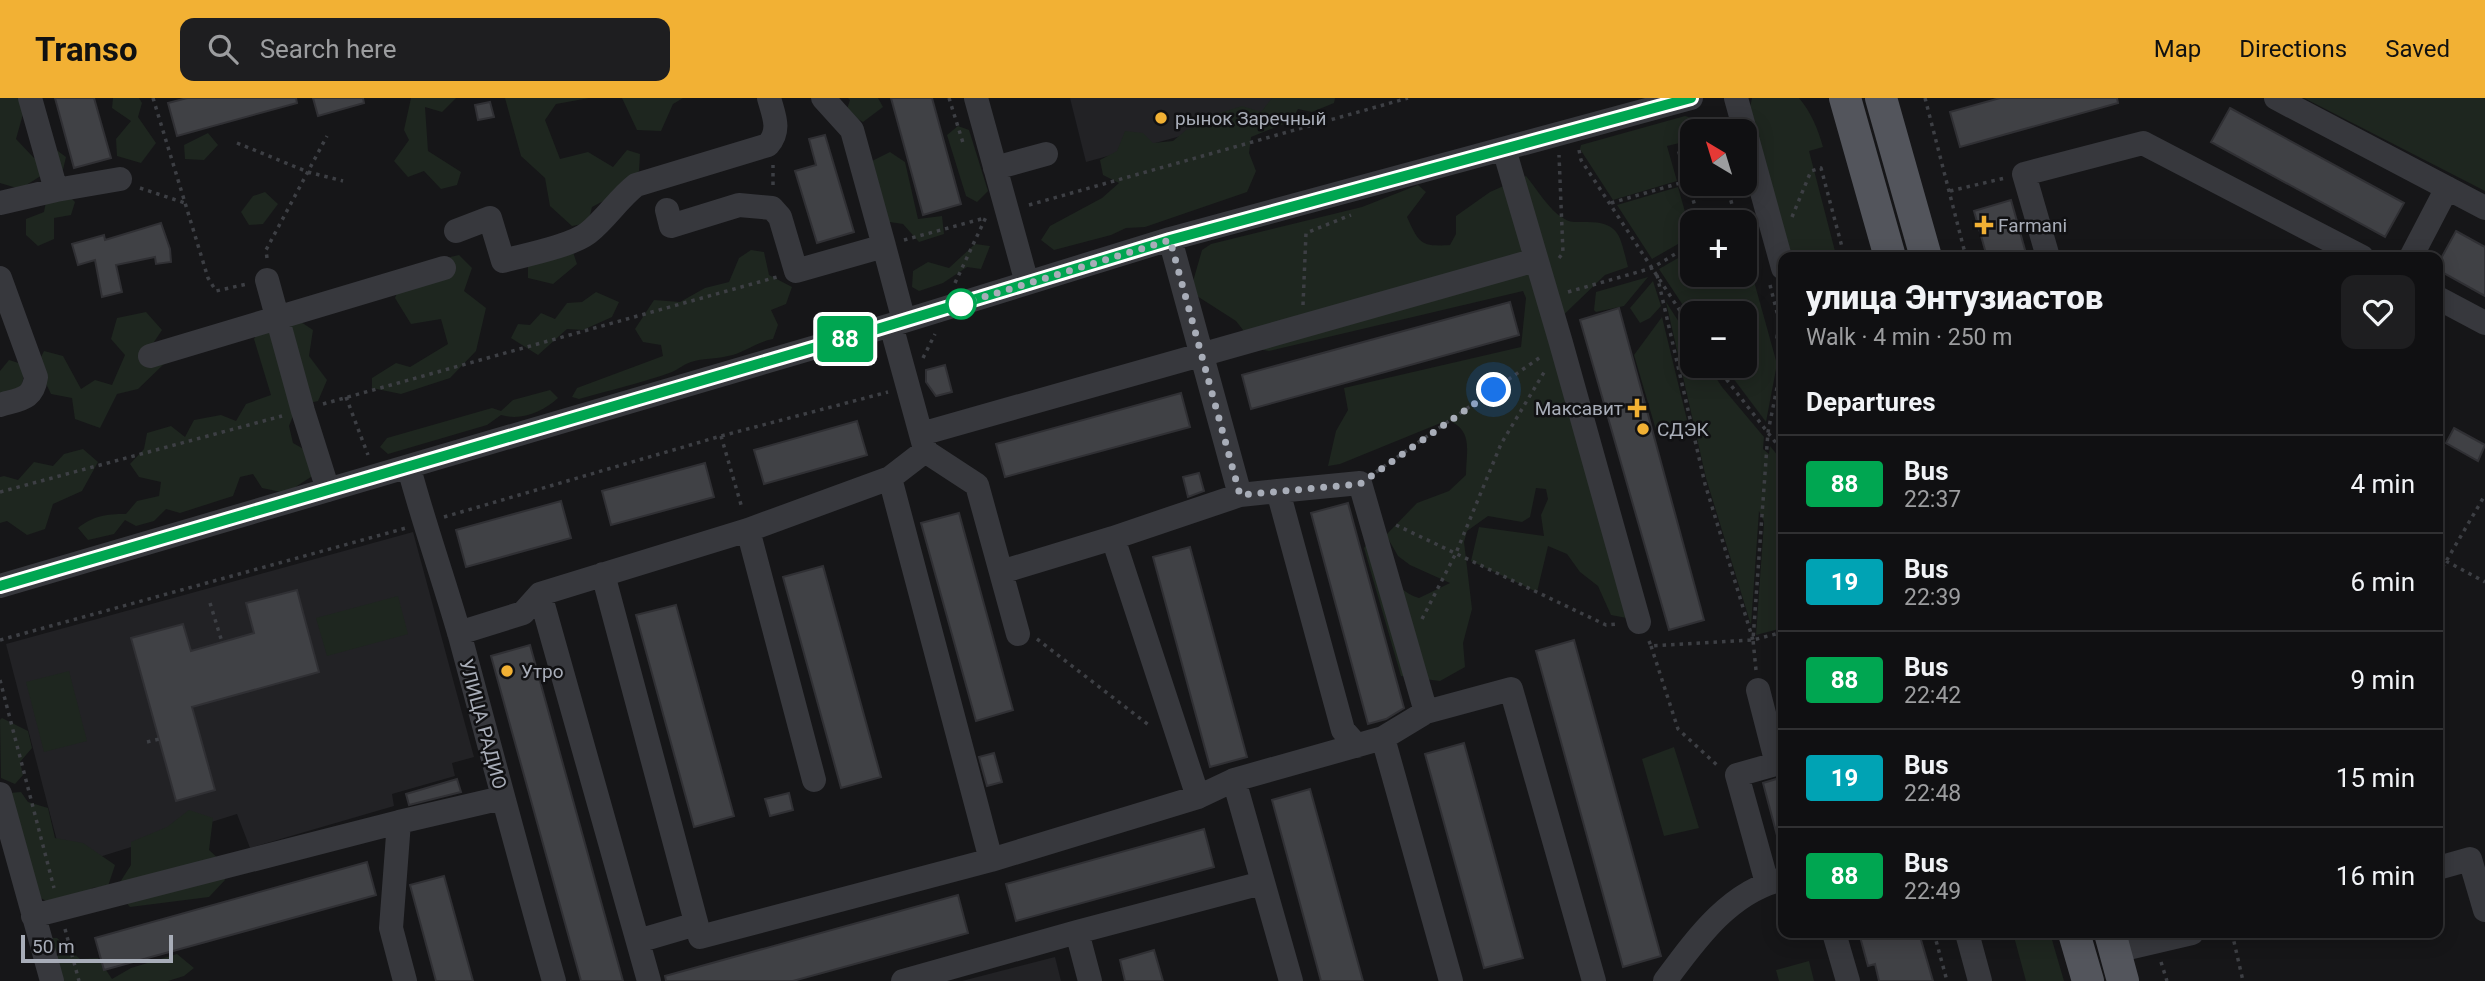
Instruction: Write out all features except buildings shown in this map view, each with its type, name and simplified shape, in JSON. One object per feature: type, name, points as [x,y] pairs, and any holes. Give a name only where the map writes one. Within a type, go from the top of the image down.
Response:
[{"type":"main road","points":[[1845,98],[1889,252]]},
{"type":"main road","points":[[1881,98],[1925,252]]},
{"type":"main road","points":[[2075,938],[2088,981]]},
{"type":"street","points":[[30,98],[56,190]]},
{"type":"street","points":[[456,231],[490,218],[503,261],[573,240],[587,233],[636,186],[768,145],[774,139],[777,126],[769,98]]},
{"type":"street","points":[[823,98],[852,130],[884,246],[908,387],[923,442],[977,485],[1018,634]]},
{"type":"street","points":[[976,98],[995,168],[997,214],[1027,283]]},
{"type":"street","points":[[0,586],[897,323],[1170,240],[1691,98]]},
{"type":"street","points":[[1736,98],[1779,252]]},
{"type":"street","points":[[2276,98],[2485,208]]},
{"type":"street","points":[[2047,252],[2024,174],[2143,143],[2352,252]]},
{"type":"street","points":[[1504,149],[1639,622]]},
{"type":"street","points":[[995,168],[1046,154]]},
{"type":"street","points":[[0,203],[120,179]]},
{"type":"street","points":[[2414,252],[2447,188]]},
{"type":"street","points":[[667,210],[671,226],[739,205],[772,208],[780,217],[796,271],[884,246]]},
{"type":"street","points":[[1170,240],[1240,495]]},
{"type":"street","points":[[150,356],[444,268]]},
{"type":"street","points":[[0,278],[36,377],[34,388],[26,398],[0,405]]},
{"type":"street","points":[[459,634],[523,613],[540,594],[748,530],[890,478],[923,442],[1202,353],[1303,325],[1542,279]]},
{"type":"street","points":[[267,280],[328,491]]},
{"type":"street","points":[[2443,301],[2485,324]]},
{"type":"street","name":"УЛИЦА РАДИО","points":[[409,467],[459,634],[554,981]]},
{"type":"street","points":[[890,478],[991,860]]},
{"type":"street","points":[[1001,572],[1114,538],[1240,495],[1360,484],[1426,712]]},
{"type":"street","points":[[1278,491],[1343,730],[1357,746]]},
{"type":"street","points":[[748,530],[814,780]]},
{"type":"street","points":[[1114,538],[1198,797]]},
{"type":"street","points":[[603,574],[700,937],[991,860],[1198,797],[1234,780],[1383,738],[1426,712],[1511,689],[1594,981]]},
{"type":"street","points":[[540,594],[649,981]]},
{"type":"street","points":[[1758,690],[1778,756]]},
{"type":"street","points":[[1383,738],[1451,981]]},
{"type":"street","points":[[1665,981],[1703,932],[1740,897],[1775,881],[1737,775],[1778,764]]},
{"type":"street","points":[[1234,780],[1291,981]]},
{"type":"street","points":[[0,794],[52,981]]},
{"type":"street","points":[[33,916],[502,797]]},
{"type":"street","points":[[399,822],[391,928],[405,981]]},
{"type":"street","points":[[2443,866],[2470,859],[2485,910]]},
{"type":"street","points":[[903,981],[1262,883]]},
{"type":"street","points":[[638,941],[696,924]]},
{"type":"street","points":[[1077,932],[1090,981]]},
{"type":"street","points":[[1835,938],[1848,981]]},
{"type":"street","points":[[1968,938],[1980,981]]},
{"type":"street","points":[[2116,955],[2175,938]]},
{"type":"path","points":[[153,98],[208,278],[216,291],[267,280],[266,250],[327,136]]},
{"type":"path","points":[[949,98],[966,151]]},
{"type":"path","points":[[884,246],[1408,98]]},
{"type":"path","points":[[1925,98],[1965,252]]},
{"type":"path","points":[[772,208],[774,139]]},
{"type":"path","points":[[237,143],[308,172],[342,181]]},
{"type":"path","points":[[1542,279],[1563,253],[1559,149]]},
{"type":"path","points":[[1581,160],[1680,310]]},
{"type":"path","points":[[1776,240],[1784,238],[1811,171],[1821,168],[1842,247]]},
{"type":"path","points":[[1950,191],[2024,174]]},
{"type":"path","points":[[120,179],[138,188],[185,202]]},
{"type":"path","points":[[1611,203],[1680,183]]},
{"type":"path","points":[[1303,325],[1306,233],[1356,213]]},
{"type":"path","points":[[0,640],[424,523],[721,436],[908,387],[939,326],[958,320],[951,292],[997,214]]},
{"type":"path","points":[[1542,279],[1652,268],[1680,251]]},
{"type":"path","points":[[0,492],[303,411],[796,271]]},
{"type":"path","points":[[1657,275],[1705,484],[1753,640]]},
{"type":"path","points":[[1360,484],[1561,343]]},
{"type":"path","points":[[1408,647],[1456,553],[1501,444],[1561,343]]},
{"type":"path","points":[[1725,378],[1778,445]]},
{"type":"path","points":[[1758,690],[1753,640],[1768,432],[1778,383]]},
{"type":"path","points":[[721,436],[748,530]]},
{"type":"path","points":[[2443,566],[2485,495]]},
{"type":"path","points":[[1368,512],[1606,625],[1639,622],[1651,646],[1678,729],[1730,777],[1737,775]]},
{"type":"path","points":[[2446,561],[2485,582]]},
{"type":"path","points":[[210,603],[222,642]]},
{"type":"path","points":[[1651,646],[1753,640],[1778,633]]},
{"type":"path","points":[[1018,634],[1039,640],[1153,727]]},
{"type":"path","points":[[0,680],[79,981]]},
{"type":"path","points":[[148,742],[159,739]]},
{"type":"path","points":[[1935,938],[1947,981]]},
{"type":"path","points":[[2233,938],[2244,981]]},
{"type":"shaded area","points":[[0,98],[19,98],[25,107],[16,139],[34,158],[51,146],[66,157],[62,174],[47,172],[20,189],[0,183]]},
{"type":"shaded area","points":[[113,98],[139,98],[142,103],[138,117],[156,143],[141,163],[117,156],[116,139],[131,121],[112,108]]},
{"type":"shaded area","points":[[411,98],[456,98],[442,112],[425,107],[428,151],[461,172],[457,185],[441,189],[424,171],[408,177],[394,161],[409,140],[404,130]]},
{"type":"shaded area","points":[[505,98],[589,98],[556,104],[545,120],[560,159],[588,152],[613,167],[627,150],[640,154],[639,171],[613,196],[592,207],[588,223],[572,226],[550,206],[545,178],[521,156]]},
{"type":"shaded area","points":[[622,98],[683,98],[673,104],[661,131],[637,130]]},
{"type":"shaded area","points":[[848,98],[878,98],[883,107],[863,122],[846,112],[850,100]]},
{"type":"shaded area","name":"рынок Заречный","points":[[1070,98],[1319,98],[1086,162]]},
{"type":"shaded area","points":[[1272,98],[1335,98],[1334,103],[1312,112],[1298,109],[1291,121],[1251,137],[1249,153],[1256,171],[1247,192],[1145,227],[1126,228],[1111,235],[1054,250],[1041,240],[1050,226],[1102,198],[1119,183],[1103,175],[1100,160],[1117,151],[1125,131],[1143,133],[1153,143],[1173,141],[1186,130],[1207,124],[1220,113],[1242,106],[1261,112]]},
{"type":"shaded area","points":[[1752,98],[1799,98],[1807,109],[1823,147],[1809,151],[1835,252],[1788,252],[1757,142],[1757,119],[1751,119]]},
{"type":"shaded area","points":[[2304,98],[2485,98],[2485,191]]},
{"type":"shaded area","points":[[1685,116],[1693,119],[1680,119],[1680,143],[1667,146],[1677,181],[1613,200],[1580,149],[1581,145]]},
{"type":"shaded area","points":[[958,126],[969,130],[988,191],[977,202],[966,196],[947,135]]},
{"type":"shaded area","points":[[208,133],[218,145],[204,160],[185,159],[184,145]]},
{"type":"shaded area","points":[[890,152],[905,162],[918,219],[942,216],[944,234],[919,242],[903,224],[876,220],[858,168]]},
{"type":"shaded area","points":[[1526,176],[1548,205],[1566,220],[1596,222],[1612,228],[1620,239],[1628,267],[1605,275],[1551,327],[1632,619],[1611,615],[1598,586],[1580,572],[1567,554],[1548,546],[1537,592],[1471,561],[1479,527],[1544,536],[1541,515],[1548,499],[1546,489],[1536,488],[1530,517],[1522,522],[1488,516],[1467,531],[1464,542],[1472,609],[1463,643],[1465,667],[1440,681],[1401,676],[1364,548],[1371,539],[1395,582],[1409,594],[1419,598],[1450,583],[1410,565],[1398,556],[1386,535],[1417,503],[1449,491],[1466,475],[1467,443],[1462,430],[1448,420],[1340,464],[1328,466],[1336,431],[1348,410],[1344,388],[1521,347],[1526,298],[1523,291],[1269,351],[1258,349],[1236,321],[1197,296],[1192,285],[1202,250],[1211,244],[1362,207],[1418,185],[1426,192],[1407,217],[1415,233],[1426,244],[1450,245],[1456,234],[1456,216],[1490,192]]},
{"type":"shaded area","points":[[1678,187],[1684,210],[1680,210],[1680,243],[1652,259],[1617,205]]},
{"type":"shaded area","points":[[64,191],[75,202],[71,215],[54,218],[54,239],[38,246],[26,235],[26,219],[44,212],[47,196]]},
{"type":"shaded area","points":[[265,192],[278,204],[263,224],[249,225],[241,212],[253,196]]},
{"type":"shaded area","points":[[975,244],[990,246],[981,269],[967,267],[943,283],[919,291],[912,287],[913,271],[928,262],[949,268]]},
{"type":"shaded area","points":[[751,250],[764,252],[769,275],[792,287],[786,304],[771,310],[778,325],[773,339],[734,355],[691,362],[672,372],[638,383],[579,399],[572,397],[577,388],[663,356],[661,345],[643,342],[635,329],[654,300],[680,302],[705,288],[729,282],[739,258]]},
{"type":"shaded area","points":[[573,252],[577,264],[553,284],[528,278],[528,265]]},
{"type":"shaded area","points":[[459,255],[472,268],[464,291],[486,308],[476,351],[450,378],[401,394],[372,388],[372,378],[396,363],[410,367],[448,344],[441,319],[411,324],[395,298],[407,267]]},
{"type":"shaded area","points":[[1680,257],[1680,287],[1756,287],[1777,364],[1766,422],[1733,378],[1757,378],[1757,301],[1680,301],[1659,269]]},
{"type":"shaded area","points":[[1648,277],[1624,306],[1596,312],[1594,310],[1596,292]]},
{"type":"shaded area","points":[[1653,281],[1661,306],[1650,318],[1640,323],[1630,308]]},
{"type":"shaded area","points":[[596,292],[619,302],[612,317],[583,330],[567,329],[538,355],[511,338],[518,324],[530,325],[541,313],[555,319],[567,303],[582,302]]},
{"type":"shaded area","points":[[1666,302],[1680,324],[1680,364]]},
{"type":"shaded area","points":[[146,312],[162,330],[150,348],[165,363],[138,389],[117,394],[100,428],[75,419],[72,398],[51,394],[37,365],[44,351],[63,356],[81,389],[95,380],[112,385],[125,355],[111,339],[117,318]]},
{"type":"shaded area","points":[[1662,317],[1687,420],[1656,430],[1634,355]]},
{"type":"shaded area","points":[[298,320],[313,330],[309,356],[327,380],[318,401],[297,406],[289,426],[293,443],[314,455],[314,475],[286,493],[262,488],[253,474],[240,477],[233,496],[180,513],[166,509],[154,521],[136,526],[125,520],[114,534],[88,540],[78,528],[84,524],[100,516],[126,514],[137,501],[159,496],[161,482],[139,477],[130,464],[144,449],[147,433],[171,426],[185,437],[194,420],[221,415],[236,421],[246,404],[271,395],[254,339],[264,321]]},
{"type":"shaded area","points":[[9,360],[25,365],[22,387],[0,396],[0,371]]},
{"type":"shaded area","points":[[1683,378],[1716,378],[1764,437],[1763,449],[1769,454],[1770,446],[1778,456],[1778,629],[1756,635],[1764,522],[1759,511],[1751,625],[1706,478]]},
{"type":"shaded area","points":[[550,390],[558,398],[531,414],[516,417],[501,415],[487,425],[388,454],[380,447],[387,438],[492,408],[501,411],[513,400]]},
{"type":"shaded area","points":[[83,449],[98,462],[82,491],[53,504],[45,529],[27,535],[7,521],[0,523],[0,477],[18,480],[34,462],[53,466],[64,454]]},
{"type":"shaded area","points":[[413,532],[474,757],[452,763],[455,776],[392,794],[394,806],[250,848],[237,814],[64,868],[6,644]]},
{"type":"shaded area","points":[[398,596],[408,634],[327,656],[316,618]]},
{"type":"shaded area","points":[[69,671],[87,741],[44,752],[26,682]]},
{"type":"shaded area","points":[[2,718],[28,731],[32,748],[20,762],[23,775],[15,784],[1,778]]},
{"type":"shaded area","points":[[1674,747],[1699,828],[1664,836],[1642,759]]},
{"type":"shaded area","points":[[21,792],[28,802],[48,808],[55,838],[83,843],[115,865],[108,886],[92,888],[84,900],[57,907],[37,896],[9,793]]},
{"type":"shaded area","points":[[189,810],[213,818],[209,850],[221,861],[225,880],[209,897],[130,907],[115,890],[131,865],[131,842],[167,827]]},
{"type":"shaded area","points":[[46,938],[57,938],[80,959],[98,958],[112,979],[131,968],[177,954],[194,968],[184,976],[168,981],[61,981]]},
{"type":"shaded area","points":[[2014,938],[2051,938],[2064,981],[2026,981]]},
{"type":"shaded area","points":[[1055,957],[1061,981],[962,981]]},
{"type":"shaded area","points":[[1809,961],[1814,981],[1779,981],[1776,970]]},
{"type":"bus line","name":"88","points":[[0,586],[864,333],[1170,240],[1691,98]]},
{"type":"place","name":"рынок Заречный","points":[[1161,118]]},
{"type":"place","name":"Farmani","points":[[1984,225]]},
{"type":"place","name":"Максавит","points":[[1637,408]]},
{"type":"place","name":"СДЭК","points":[[1643,429]]},
{"type":"place","name":"Утро","points":[[507,671]]},
{"type":"route","points":[[961,304],[1170,240],[1240,495],[1360,484],[1494,390]]}]
